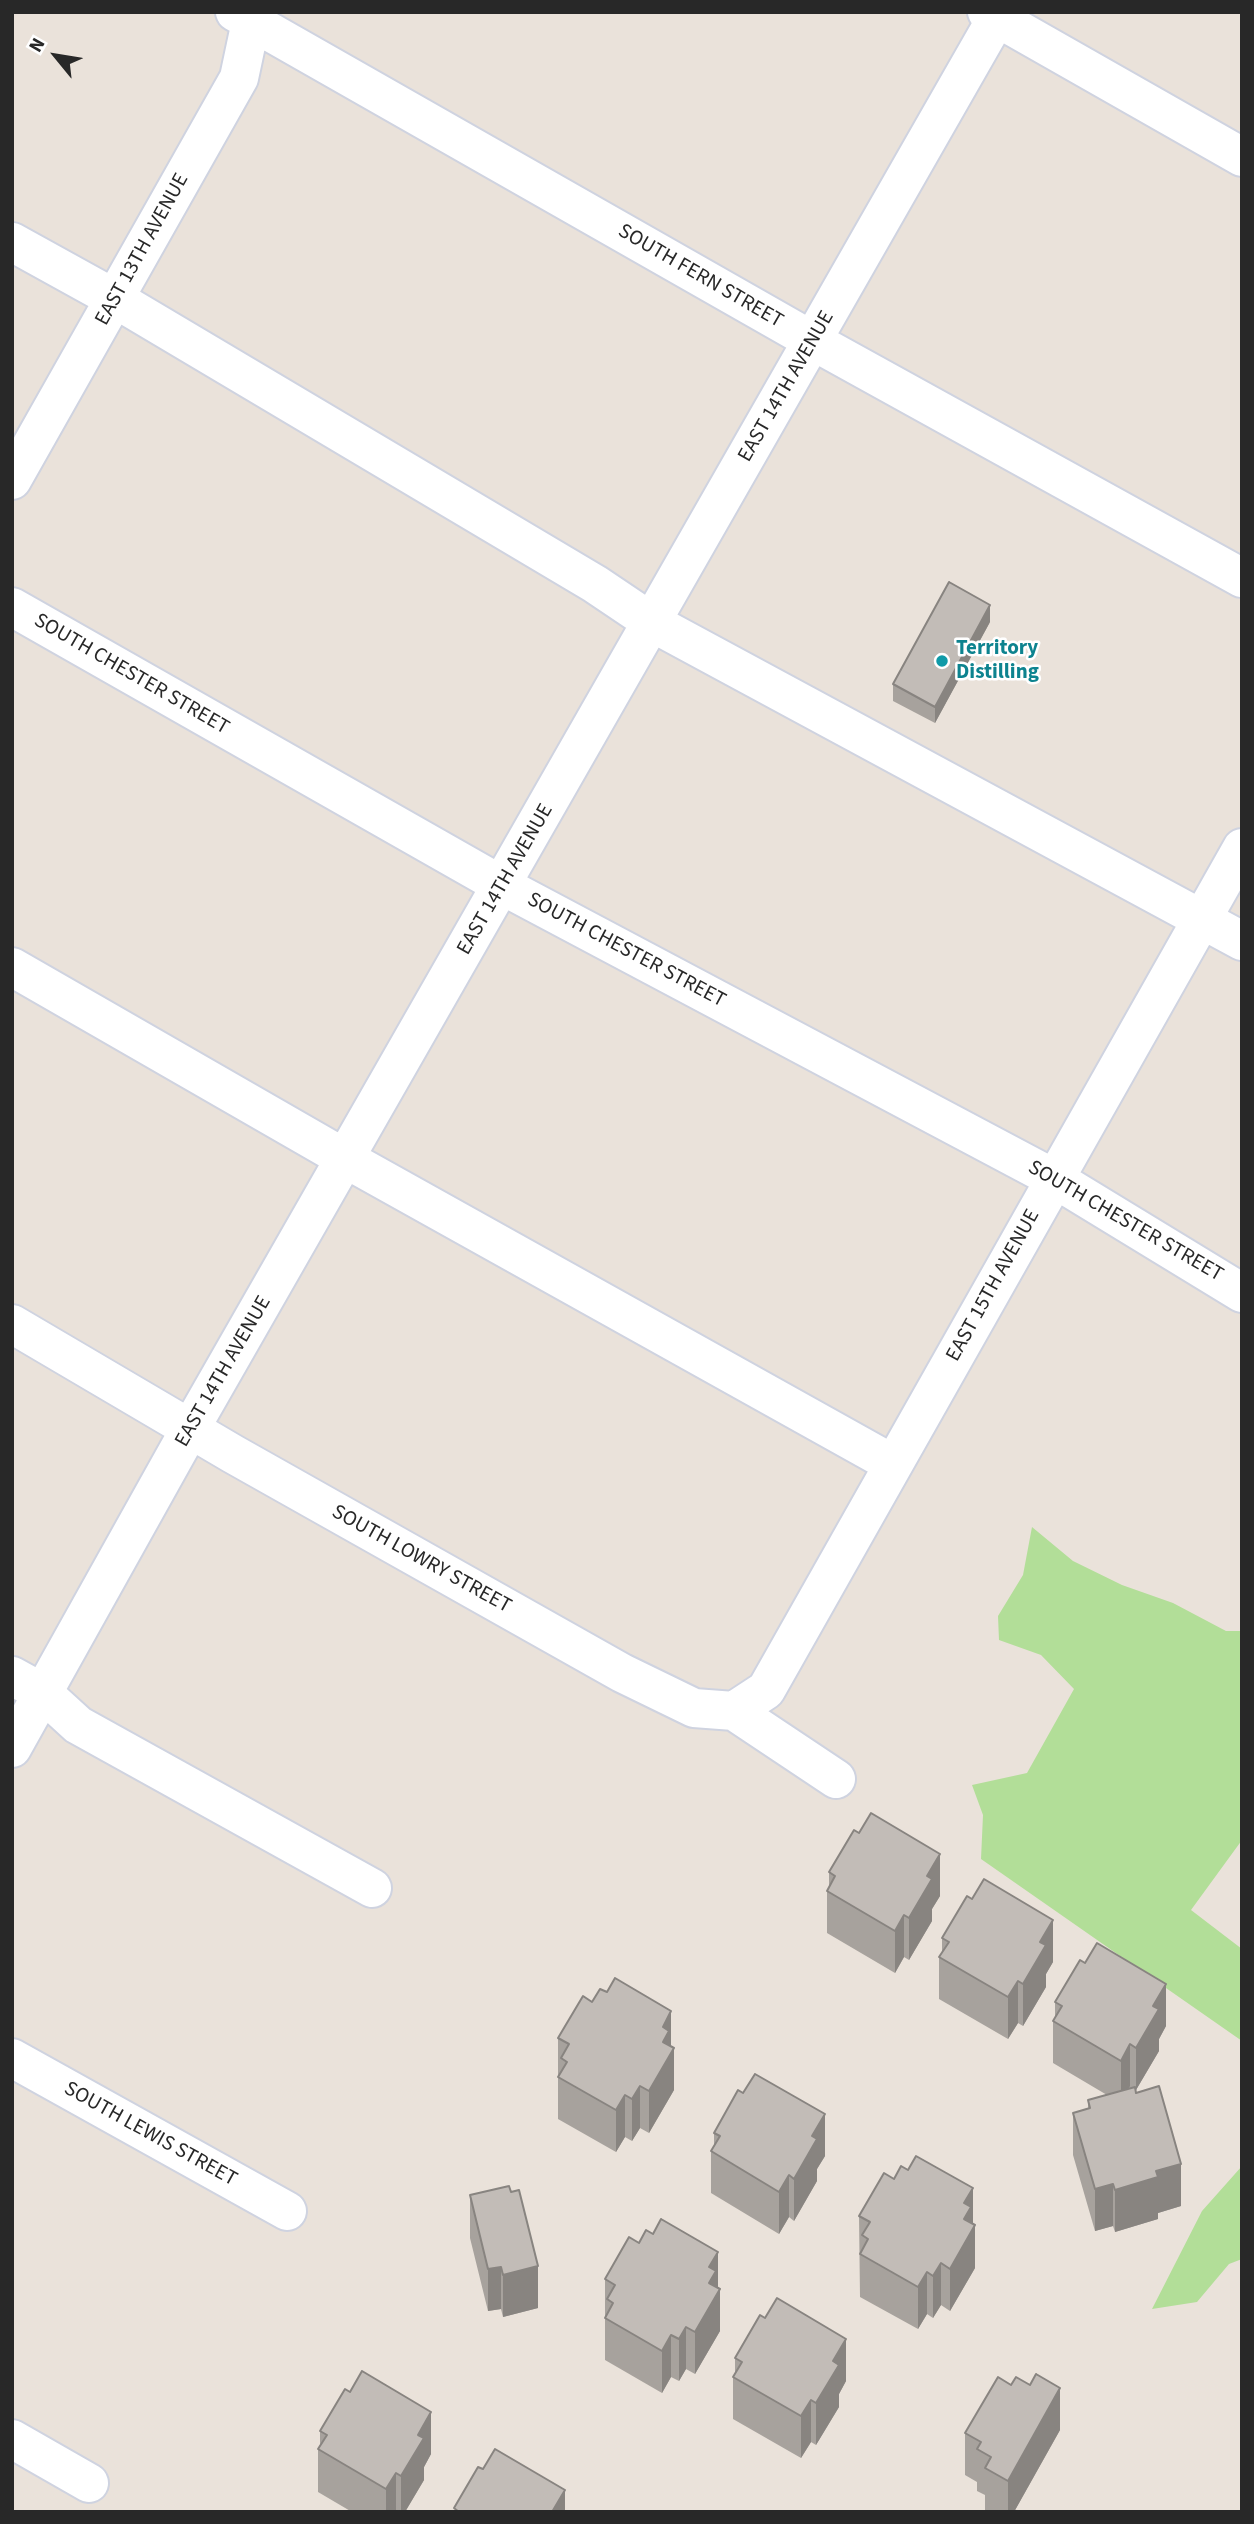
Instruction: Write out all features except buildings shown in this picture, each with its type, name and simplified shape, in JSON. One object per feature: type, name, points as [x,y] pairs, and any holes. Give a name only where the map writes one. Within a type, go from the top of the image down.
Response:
[{"type":"street","points":[[995,14],[1242,157]]},
{"type":"street","name":"EAST 14TH AVENUE","points":[[12,1748],[28,1685],[190,1429],[653,623],[995,14]]},
{"type":"street","name":"SOUTH FERN STREET","points":[[246,15],[813,341],[1242,578]]},
{"type":"street","name":"EAST 13TH AVENUE","points":[[12,480],[117,300],[239,78],[246,15]]},
{"type":"street","points":[[12,243],[117,300],[595,584],[653,623],[1242,942]]},
{"type":"street","name":"SOUTH CHESTER STREET","points":[[12,607],[503,886],[1055,1179],[1242,1293]]},
{"type":"street","name":"EAST 15TH AVENUE","points":[[734,1712],[766,1690],[1242,848]]},
{"type":"street","points":[[12,967],[346,1159],[893,1464]]},
{"type":"street","name":"SOUTH LOWRY STREET","points":[[12,1324],[190,1429],[622,1673],[694,1708],[734,1712],[836,1779]]},
{"type":"street","points":[[28,1685],[78,1725],[372,1888]]},
{"type":"street","name":"SOUTH LEWIS STREET","points":[[12,2058],[287,2211]]},
{"type":"street","points":[[12,2439],[89,2483]]},
{"type":"green space","points":[[1032,1527],[1073,1561],[1122,1585],[1173,1603],[1226,1631],[1242,1631],[1242,1840],[1191,1910],[1242,1949],[1242,2041],[981,1859],[983,1815],[972,1785],[1027,1773],[1074,1689],[1041,1655],[999,1640],[998,1616],[1023,1575]]},
{"type":"green space","points":[[1242,2166],[1242,2259],[1229,2264],[1197,2302],[1152,2309],[1202,2211]]},
{"type":"place","name":"Territory Distilling","points":[[942,661]]}]
